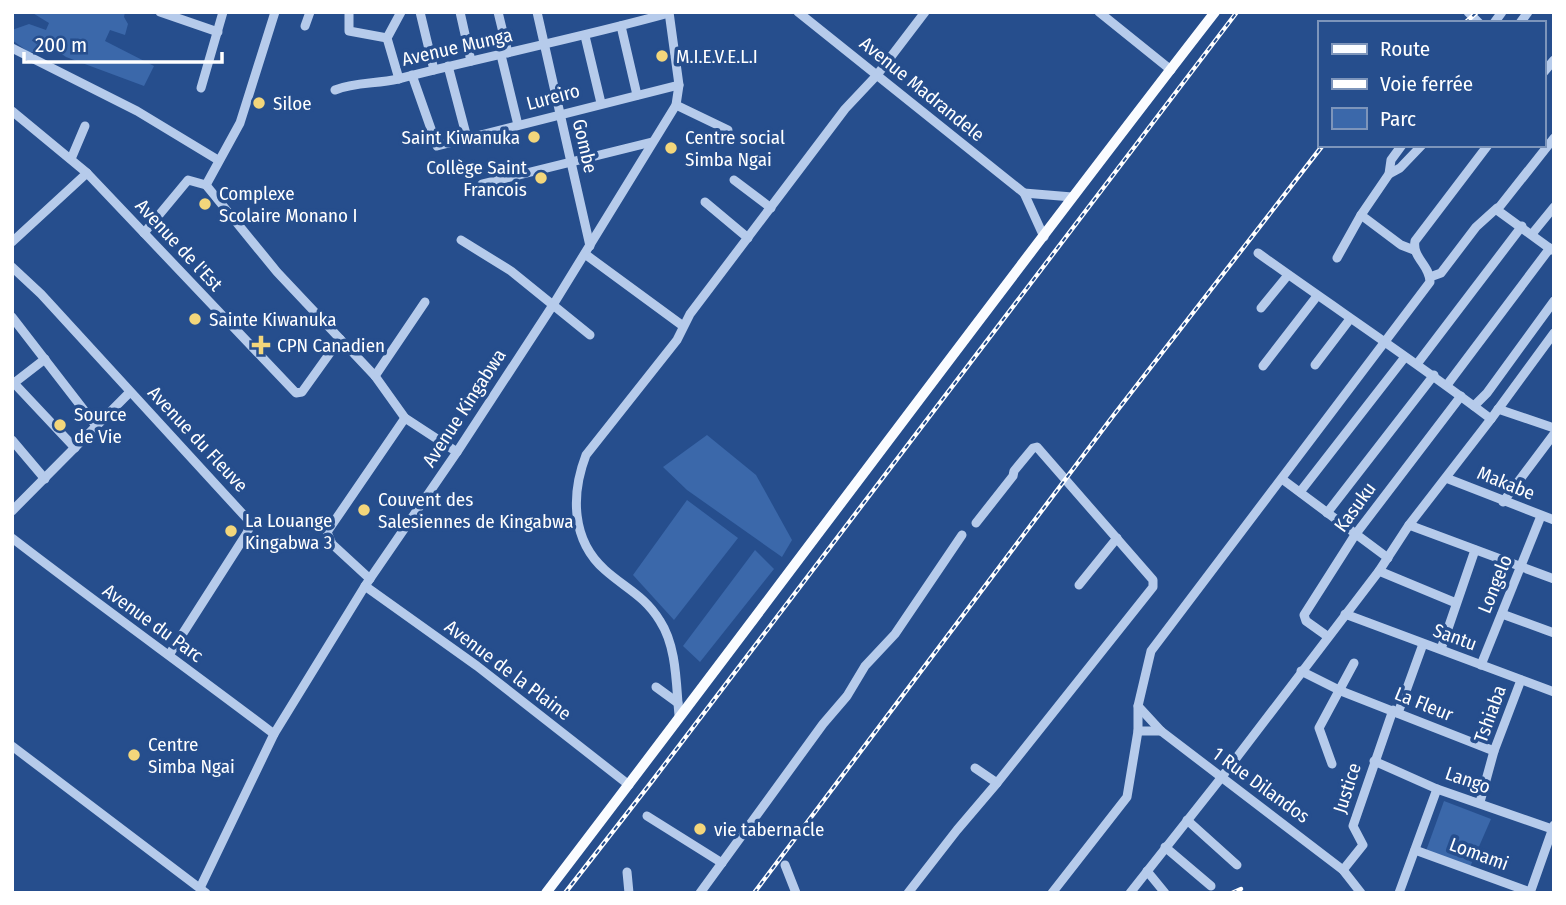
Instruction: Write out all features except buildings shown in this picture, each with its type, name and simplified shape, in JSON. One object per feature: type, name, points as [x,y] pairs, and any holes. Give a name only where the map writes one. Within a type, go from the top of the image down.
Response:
[{"type":"main road","points":[[546,893],[629,785],[679,709],[1215,12]]},
{"type":"street","points":[[160,12],[218,32]]},
{"type":"street","points":[[201,88],[223,12]]},
{"type":"street","points":[[206,185],[218,160],[232,140],[246,107],[275,12]]},
{"type":"street","points":[[305,26],[310,12]]},
{"type":"street","points":[[349,12],[349,32],[387,38]]},
{"type":"street","points":[[399,79],[387,38],[401,12]]},
{"type":"street","points":[[421,12],[434,70]]},
{"type":"street","points":[[460,12],[471,61]]},
{"type":"street","points":[[498,12],[518,125]]},
{"type":"street","name":"Gombe","points":[[537,12],[588,250]]},
{"type":"street","name":"Avenue Madrandele","points":[[798,12],[1024,192]]},
{"type":"street","points":[[811,22],[818,12]]},
{"type":"street","points":[[679,709],[671,643],[662,622],[646,600],[606,571],[587,547],[575,507],[579,475],[586,455],[677,340],[683,326],[845,109],[877,75],[925,12]]},
{"type":"street","points":[[1099,12],[1171,70]]},
{"type":"street","name":"Avenue Munga","points":[[335,90],[345,86],[383,83],[585,36],[669,13]]},
{"type":"street","name":"Avenue Kingabwa","points":[[12,746],[203,890],[274,734],[367,582],[457,452],[553,305],[676,105],[679,85],[669,13]]},
{"type":"street","points":[[621,26],[637,95]]},
{"type":"street","points":[[585,36],[601,103]]},
{"type":"street","points":[[12,48],[137,111],[218,160]]},
{"type":"street","points":[[448,66],[467,138]]},
{"type":"street","name":"Lureiro","points":[[412,75],[437,146],[679,85]]},
{"type":"street","points":[[676,105],[728,130]]},
{"type":"street","name":"Avenue de l'Est","points":[[12,111],[88,173],[296,393],[302,393],[340,339]]},
{"type":"street","points":[[71,159],[85,126]]},
{"type":"street","points":[[1430,277],[1441,273],[1476,227],[1497,209],[1554,138]]},
{"type":"street","points":[[482,184],[652,142]]},
{"type":"street","points":[[1337,258],[1361,215],[1389,174],[1391,160],[1401,147]]},
{"type":"street","points":[[1389,174],[1400,168],[1420,147]]},
{"type":"street","points":[[1052,893],[1127,797],[1138,731],[1138,706],[1151,651],[1430,282],[1430,277],[1414,250],[1415,241],[1486,147]]},
{"type":"street","points":[[12,242],[88,173]]},
{"type":"street","points":[[144,233],[188,180],[206,185],[277,272],[375,376],[405,418],[457,452]]},
{"type":"street","points":[[734,180],[771,208]]},
{"type":"street","points":[[1044,237],[1024,192],[1072,197]]},
{"type":"street","points":[[705,202],[748,238]]},
{"type":"street","points":[[1532,234],[1554,207]]},
{"type":"street","points":[[1447,385],[1552,249],[1497,209]]},
{"type":"street","points":[[1361,215],[1401,245],[1414,250]]},
{"type":"street","points":[[1417,364],[1522,226]]},
{"type":"street","points":[[461,240],[510,271],[590,335]]},
{"type":"street","points":[[588,250],[683,326]]},
{"type":"street","points":[[1258,253],[1385,344],[1434,375],[1491,419]]},
{"type":"street","name":"Avenue du Fleuve","points":[[12,267],[41,294],[250,523],[247,533],[169,655]]},
{"type":"street","points":[[1261,308],[1288,275]]},
{"type":"street","points":[[1263,366],[1317,296]]},
{"type":"street","points":[[1474,406],[1487,393],[1554,301]]},
{"type":"street","points":[[375,376],[425,302]]},
{"type":"street","points":[[12,317],[97,427]]},
{"type":"street","points":[[1315,365],[1350,319]]},
{"type":"street","points":[[1130,893],[1379,571],[1409,525],[1554,332]]},
{"type":"street","points":[[1300,492],[1405,357]]},
{"type":"street","points":[[45,359],[13,382],[75,448]]},
{"type":"street","points":[[1327,513],[1434,375]]},
{"type":"street","points":[[15,504],[44,479],[130,392]]},
{"type":"street","name":"Kasuku","points":[[1328,636],[1306,621],[1304,615],[1355,535],[1461,396]]},
{"type":"street","points":[[1498,409],[1554,428]]},
{"type":"street","name":"Avenue de la Plaine","points":[[405,418],[355,493],[334,519],[327,532],[328,538],[367,582],[629,785]]},
{"type":"street","points":[[1503,502],[1554,434]]},
{"type":"street","points":[[12,440],[44,479]]},
{"type":"street","points":[[908,893],[1153,587],[1150,573],[1037,447],[1033,448],[1014,471],[1013,476],[976,523]]},
{"type":"street","name":"Makabe","points":[[1446,478],[1554,520]]},
{"type":"street","points":[[1282,480],[1388,558]]},
{"type":"street","name":"Longelo","points":[[1481,665],[1541,516]]},
{"type":"street","points":[[1409,525],[1554,579]]},
{"type":"street","points":[[701,893],[823,723],[847,696],[865,666],[895,634],[962,536]]},
{"type":"street","name":"Avenue du Parc","points":[[12,538],[274,734]]},
{"type":"street","points":[[1079,585],[1117,538]]},
{"type":"street","points":[[1441,649],[1475,550]]},
{"type":"street","points":[[1379,571],[1456,603]]},
{"type":"street","name":"Santu","points":[[1345,614],[1554,692]]},
{"type":"street","points":[[1502,614],[1554,634]]},
{"type":"street","name":"Justice","points":[[1343,870],[1363,845],[1353,826],[1374,761],[1423,644]]},
{"type":"street","points":[[1332,764],[1320,728],[1354,663]]},
{"type":"street","name":"La Fleur","points":[[1301,671],[1340,691],[1494,751]]},
{"type":"street","name":"Tshiaba","points":[[1480,802],[1494,751],[1521,680]]},
{"type":"street","points":[[656,687],[679,709]]},
{"type":"street","name":"1 Rue Dilandos","points":[[1138,706],[1161,731],[1343,870],[1361,893]]},
{"type":"street","points":[[1138,731],[1161,731]]},
{"type":"street","name":"Lango","points":[[1374,761],[1437,789],[1553,827]]},
{"type":"street","points":[[975,768],[997,783]]},
{"type":"street","points":[[1399,893],[1437,789]]},
{"type":"street","points":[[647,816],[722,863]]},
{"type":"street","points":[[1187,820],[1237,865]]},
{"type":"street","points":[[1530,892],[1553,827]]},
{"type":"street","points":[[1166,847],[1210,886]]},
{"type":"street","name":"Lomami","points":[[1416,850],[1530,892]]},
{"type":"street","points":[[785,865],[796,893]]},
{"type":"street","points":[[1147,871],[1165,893]]},
{"type":"street","points":[[627,872],[629,893]]},
{"type":"green space","points":[[31,12],[125,12],[124,17],[128,24],[125,35],[110,30],[105,41],[154,66],[144,86],[66,57],[49,45],[30,53],[12,40],[12,30],[29,24],[46,30],[49,23]]},
{"type":"green space","points":[[707,435],[756,475],[792,540],[782,557],[687,490],[663,467]]},
{"type":"green space","points":[[687,500],[738,538],[674,620],[633,575]]},
{"type":"green space","points":[[755,550],[774,569],[700,662],[683,646]]},
{"type":"green space","points":[[1444,801],[1491,819],[1470,867],[1426,851]]},
{"type":"railway","points":[[565,893],[1237,12]]},
{"type":"railway","points":[[1467,21],[1477,12]]},
{"type":"railway","points":[[754,893],[1113,416],[1321,147]]},
{"type":"railway","points":[[1232,893],[1241,889]]},
{"type":"place","name":"M.I.E.V.E.L.I","points":[[662,56]]},
{"type":"place","name":"Siloe","points":[[259,103]]},
{"type":"place","name":"Saint Kiwanuka","points":[[534,137]]},
{"type":"place","name":"Centre social Simba Ngai","points":[[671,148]]},
{"type":"place","name":"Collège Saint Francois","points":[[541,178]]},
{"type":"place","name":"Complexe Scolaire Monano I","points":[[205,204]]},
{"type":"place","name":"Sainte Kiwanuka","points":[[195,319]]},
{"type":"place","name":"CPN Canadien","points":[[261,345]]},
{"type":"place","name":"Source de Vie","points":[[60,425]]},
{"type":"place","name":"Couvent des Salesiennes de Kingabwa","points":[[364,510]]},
{"type":"place","name":"La Louange Kingabwa 3","points":[[231,531]]},
{"type":"place","name":"Centre Simba Ngai","points":[[134,755]]},
{"type":"place","name":"vie tabernacle","points":[[700,829]]}]
